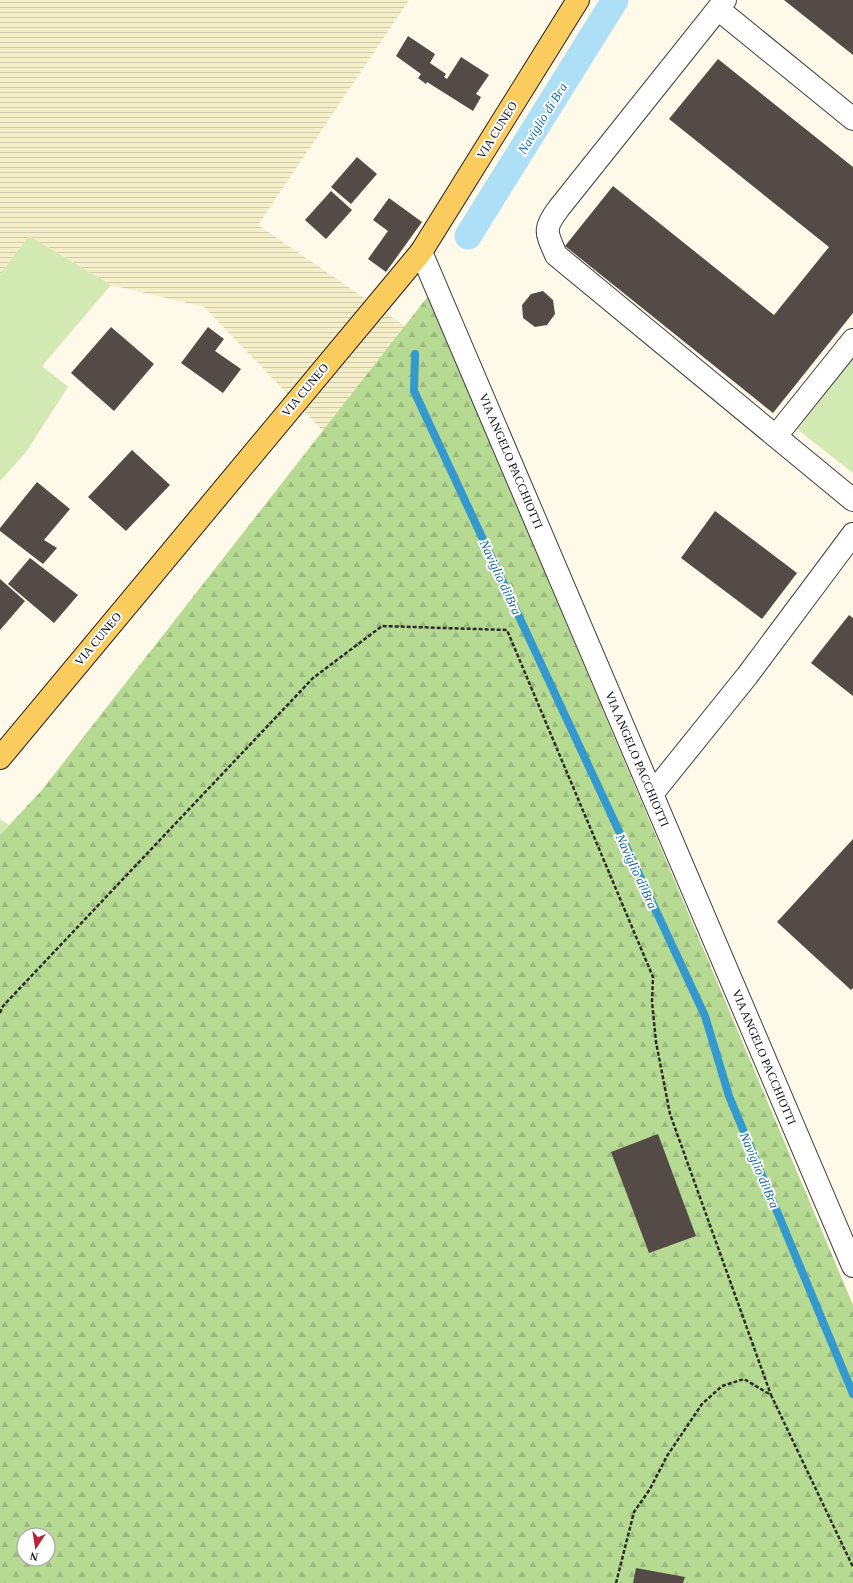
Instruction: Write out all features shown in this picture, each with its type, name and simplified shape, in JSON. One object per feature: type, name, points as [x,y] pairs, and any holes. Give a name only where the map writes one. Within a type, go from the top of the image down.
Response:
[{"type":"main road","name":"VIA CUNEO","points":[[0,758],[421,252],[578,0]]},
{"type":"street","points":[[853,119],[721,5],[548,222],[548,236],[556,255],[853,500]]},
{"type":"street","name":"VIA ANGELO PACCHIOTTI","points":[[421,252],[853,1266]]},
{"type":"street","points":[[776,436],[853,340]]},
{"type":"street","points":[[652,794],[747,676],[853,534]]},
{"type":"path","points":[[0,1013],[3,1006],[313,678],[382,626],[507,630],[653,977],[652,1002],[656,1042],[670,1114],[770,1395],[853,1567]]},
{"type":"path","points":[[616,1583],[634,1512],[650,1489],[667,1456],[702,1404],[722,1386],[744,1379],[770,1395]]},
{"type":"shaded area","points":[[0,0],[409,0],[258,225],[405,326],[323,431],[204,307],[111,285],[29,236],[0,274]]},
{"type":"green space","points":[[29,236],[111,285],[42,366],[68,387],[26,452],[0,481],[0,274]]},
{"type":"green space","points":[[436,286],[457,363],[853,1305],[853,1583],[0,1583],[0,835],[42,790]]},
{"type":"green space","points":[[853,359],[853,473],[797,429]]},
{"type":"green space","points":[[0,819],[9,825],[0,835]]},
{"type":"building","points":[[784,0],[853,0],[853,55]]},
{"type":"building","points":[[408,36],[435,54],[430,63],[446,74],[444,77],[447,79],[461,57],[489,75],[476,94],[481,97],[473,111],[427,82],[426,84],[418,78],[421,74],[396,56]]},
{"type":"building","points":[[718,59],[853,167],[853,313],[773,413],[565,246],[613,186],[774,315],[829,247],[669,119]]},
{"type":"building","points":[[357,157],[377,174],[351,204],[331,187]]},
{"type":"building","points":[[331,191],[352,210],[326,239],[305,220]]},
{"type":"building","points":[[389,198],[422,222],[386,272],[368,259],[388,231],[373,220]]},
{"type":"building","points":[[543,291],[553,300],[555,314],[547,325],[535,327],[523,318],[522,305],[531,294]]},
{"type":"building","points":[[111,327],[154,364],[114,411],[71,373]]},
{"type":"building","points":[[208,327],[224,339],[215,351],[241,369],[223,393],[181,363]]},
{"type":"building","points":[[132,450],[170,485],[126,531],[88,497]]},
{"type":"building","points":[[37,482],[70,509],[44,540],[57,548],[43,564],[0,531],[0,528]]},
{"type":"building","points":[[715,511],[797,573],[762,619],[681,558]]},
{"type":"building","points":[[30,558],[78,595],[54,623],[8,584]]},
{"type":"building","points":[[0,579],[25,601],[0,630]]},
{"type":"building","points":[[849,615],[853,618],[853,696],[811,663]]},
{"type":"building","points":[[853,839],[853,988],[851,990],[777,922]]},
{"type":"building","points":[[658,1134],[696,1236],[649,1253],[611,1152]]},
{"type":"building","points":[[636,1568],[685,1577],[683,1583],[633,1583]]},
{"type":"waterway","name":"Naviglio di Bra","points":[[468,236],[615,0]]},
{"type":"waterway","name":"Naviglio di Bra","points":[[415,354],[414,391],[705,1016],[729,1096],[853,1394]]}]
